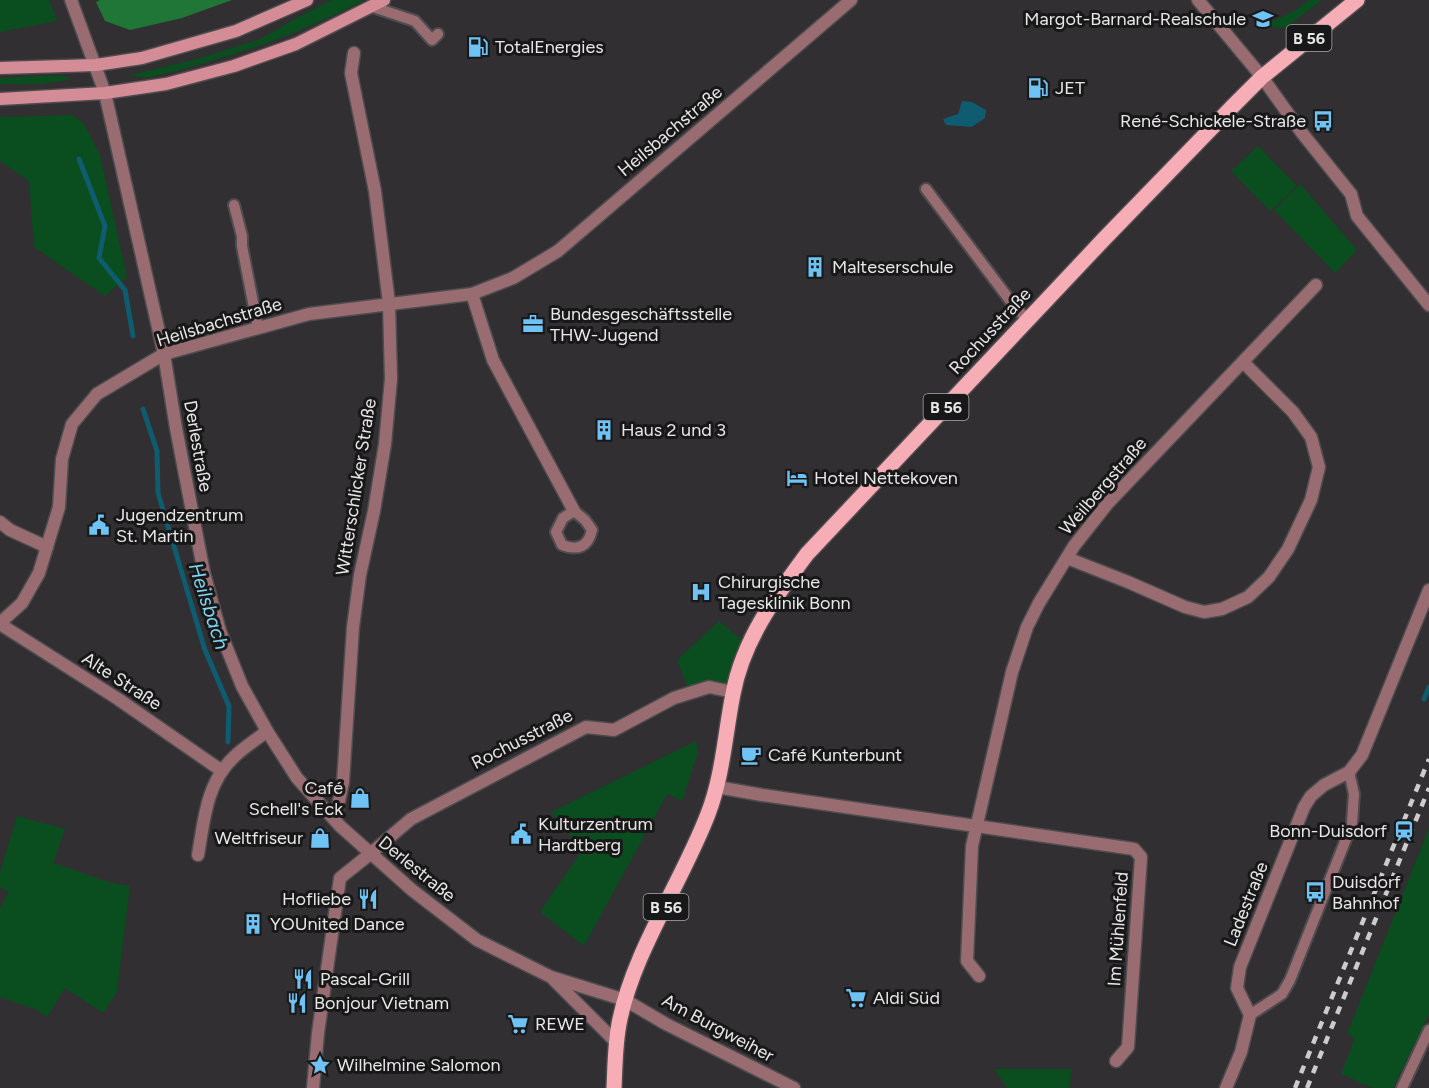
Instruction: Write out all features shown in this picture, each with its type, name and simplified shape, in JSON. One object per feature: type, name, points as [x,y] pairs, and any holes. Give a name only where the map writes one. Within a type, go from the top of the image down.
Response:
[{"type":"main road","points":[[0,68],[96,65],[170,51],[236,31],[307,0]]},
{"type":"main road","name":"Rochusstraße","points":[[733,692],[746,650],[768,607],[807,554],[1262,77],[1357,0]]},
{"type":"main road","points":[[0,99],[105,93],[166,84],[234,66],[296,44],[378,3]]},
{"type":"main road","name":"B 56","points":[[614,1088],[616,1042],[625,1000],[640,960],[708,815],[717,787],[733,692]]},
{"type":"street","name":"Derlestraße","points":[[71,0],[105,93],[164,354],[204,573],[219,631],[242,686],[267,732],[297,778],[335,820],[412,890],[477,940],[551,977],[625,1000]]},
{"type":"street","name":"Heilsbachstraße","points":[[0,624],[22,603],[39,573],[60,507],[62,459],[72,424],[97,394],[164,354],[309,314],[472,294],[513,278],[558,251],[851,0]]},
{"type":"street","points":[[1198,0],[1262,77],[1302,133],[1351,194],[1357,216],[1429,305]]},
{"type":"street","name":"Witterschlicker Straße","points":[[335,820],[343,782],[353,627],[385,444],[391,379],[389,303],[375,191],[351,74],[354,53]]},
{"type":"street","name":"Weilbergstraße","points":[[976,826],[1001,716],[1027,627],[1045,591],[1108,503],[1316,285]]},
{"type":"street","points":[[472,294],[493,360],[574,511]]},
{"type":"street","points":[[1067,558],[1185,607],[1204,612],[1222,609],[1248,597],[1269,576],[1288,549],[1311,500],[1319,467],[1311,437],[1293,412],[1243,362]]},
{"type":"street","points":[[0,522],[10,530],[47,547]]},
{"type":"street","name":"Ladestraße","points":[[1250,1015],[1238,988],[1240,967],[1304,807],[1311,796],[1324,784],[1348,772],[1362,755],[1429,590]]},
{"type":"street","name":"Alte Straße","points":[[0,624],[118,699],[222,771]]},
{"type":"street","name":"Rochusstraße","points":[[313,1088],[318,1033],[340,878],[411,819],[586,727],[614,730],[674,698],[709,687],[733,692]]},
{"type":"street","points":[[198,855],[207,800],[222,771],[233,757],[267,732]]},
{"type":"street","name":"Im Mühlenfeld","points":[[717,787],[1134,849],[1141,857],[1128,1047],[1116,1061]]},
{"type":"street","points":[[976,826],[972,846],[967,961],[979,976]]},
{"type":"street","name":"Derlestraße","points":[[551,977],[616,1042]]},
{"type":"street","name":"Am Burgweiher","points":[[625,1000],[666,1024],[794,1088]]},
{"type":"street","points":[[1226,1088],[1241,1052],[1250,1015]]},
{"type":"lane","points":[[378,3],[415,21],[432,40],[438,34]]},
{"type":"lane","points":[[926,189],[1015,307],[1028,320]]},
{"type":"lane","points":[[234,205],[242,236],[258,328]]},
{"type":"lane","points":[[1250,1015],[1282,994],[1293,972],[1352,824],[1354,794],[1348,772]]},
{"type":"lane","points":[[1402,1088],[1429,1030]]},
{"type":"green space","points":[[0,0],[49,0],[57,21],[0,32]]},
{"type":"green space","points":[[100,0],[232,0],[182,18],[130,30],[105,21],[96,2]]},
{"type":"green space","points":[[332,0],[364,0],[288,35],[235,54],[144,78],[130,75],[193,60],[261,39]]},
{"type":"green space","points":[[1308,0],[1322,0],[1285,28],[1260,27],[1296,10]]},
{"type":"green space","points":[[54,75],[67,77],[70,80],[40,84],[0,84],[0,78]]},
{"type":"green space","points":[[72,115],[84,124],[100,155],[127,277],[105,296],[34,247],[29,181],[0,161],[0,117]]},
{"type":"green space","points":[[1258,146],[1297,186],[1270,211],[1231,171]]},
{"type":"green space","points":[[1300,184],[1357,250],[1335,273],[1274,210]]},
{"type":"green space","points":[[719,621],[744,642],[727,685],[688,688],[677,660]]},
{"type":"green space","points":[[696,741],[698,752],[682,801],[667,794],[584,946],[540,912],[582,850],[551,812]]},
{"type":"green space","points":[[17,816],[65,829],[53,863],[112,883],[130,886],[117,992],[103,1013],[65,988],[47,1017],[37,1010],[0,997],[0,909],[8,892],[0,887],[0,872]]},
{"type":"green space","points":[[1429,828],[1429,1014],[1393,1088],[1372,1088],[1341,1074],[1355,1038],[1347,1034]]},
{"type":"green space","points":[[994,1069],[1072,1069],[1069,1088],[1007,1088]]},
{"type":"water","points":[[962,101],[972,102],[986,110],[985,118],[972,127],[946,125],[943,119],[958,114]]},
{"type":"waterway","name":"Heilsbach","points":[[79,159],[105,226],[99,258],[125,290],[133,336]]},
{"type":"waterway","name":"Heilsbach","points":[[143,409],[157,451],[158,493],[205,650],[229,706],[228,742]]},
{"type":"waterway","points":[[1424,699],[1429,687]]},
{"type":"railway","points":[[1295,1088],[1429,759]]},
{"type":"railway","points":[[1307,1088],[1429,788]]},
{"type":"place","name":"Margot-Barnard-Realschule","points":[[1263,19]]},
{"type":"place","name":"TotalEnergies","points":[[478,47]]},
{"type":"place","name":"JET","points":[[1038,88]]},
{"type":"place","name":"René-Schickele-Straße","points":[[1323,121]]},
{"type":"place","name":"Malteserschule","points":[[815,267]]},
{"type":"place","name":"Bundesgeschäftsstelle THW-Jugend","points":[[533,324]]},
{"type":"place","name":"Haus 2 und 3","points":[[604,430]]},
{"type":"place","name":"Hotel Nettekoven","points":[[797,478]]},
{"type":"place","name":"Jugendzentrum St. Martin","points":[[99,525]]},
{"type":"place","name":"Chirurgische Tagesklinik Bonn","points":[[701,592]]},
{"type":"place","name":"Café Kunterbunt","points":[[751,755]]},
{"type":"place","name":"Café Schell's Eck","points":[[360,798]]},
{"type":"place","name":"Bonn-Duisdorf","points":[[1404,831]]},
{"type":"place","name":"Kulturzentrum Hardtberg","points":[[521,834]]},
{"type":"place","name":"Weltfriseur","points":[[320,838]]},
{"type":"place","name":"Duisdorf Bahnhof","points":[[1315,892]]},
{"type":"place","name":"Hofliebe","points":[[368,899]]},
{"type":"place","name":"YOUnited Dance","points":[[253,924]]},
{"type":"place","name":"Pascal-Grill","points":[[303,979]]},
{"type":"place","name":"Aldi Süd","points":[[856,998]]},
{"type":"place","name":"Bonjour Vietnam","points":[[297,1003]]},
{"type":"place","name":"REWE","points":[[518,1024]]},
{"type":"place","name":"Wilhelmine Salomon","points":[[320,1065]]}]
